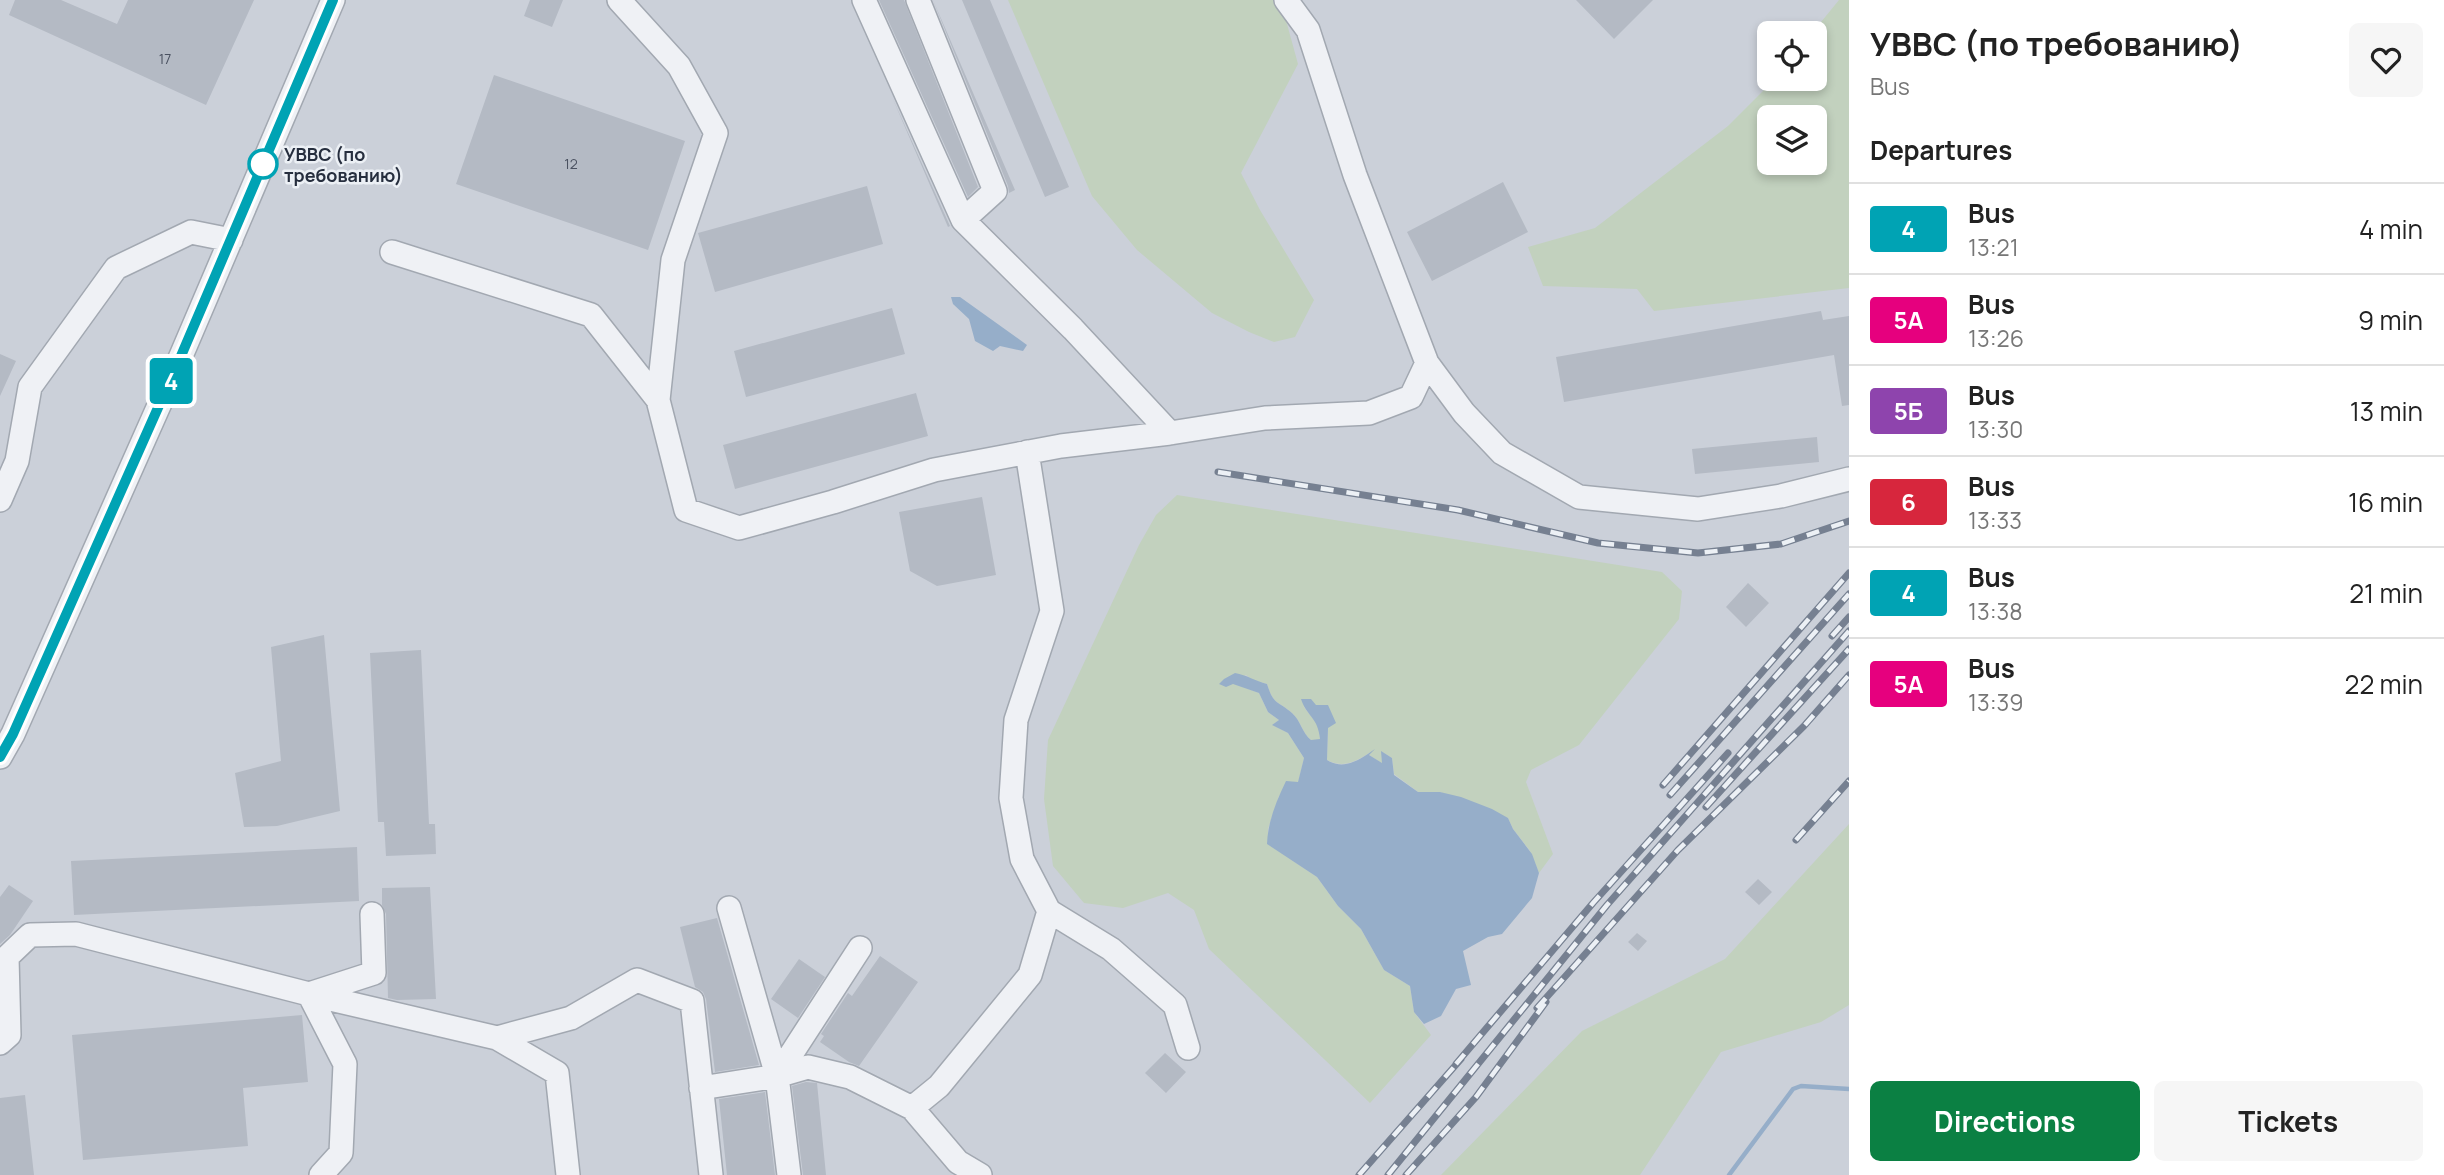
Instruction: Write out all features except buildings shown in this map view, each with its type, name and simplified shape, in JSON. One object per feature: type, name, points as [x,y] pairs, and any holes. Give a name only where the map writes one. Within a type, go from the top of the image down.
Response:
[{"type":"street","points":[[0,757],[13,734],[231,240],[333,0]]},
{"type":"street","points":[[619,0],[679,66],[716,133],[673,260],[658,400],[686,510],[739,528],[934,470],[1027,452],[1265,418],[1369,413],[1411,397],[1427,363]]},
{"type":"street","points":[[864,0],[963,220],[1073,329],[1170,433]]},
{"type":"street","points":[[918,0],[995,191],[963,220]]},
{"type":"street","points":[[1286,0],[1308,30],[1356,175],[1427,363],[1464,413],[1502,453],[1578,497],[1698,509],[1781,496],[1849,479]]},
{"type":"street","points":[[0,500],[17,461],[30,387],[116,268],[191,232],[231,240]]},
{"type":"street","points":[[392,252],[591,315],[658,400]]},
{"type":"street","points":[[1027,452],[1052,611],[1016,720],[1011,798],[1022,859],[1049,911],[1111,949],[1175,1005],[1188,1048]]},
{"type":"street","points":[[729,908],[777,1076],[789,1175]]},
{"type":"street","points":[[912,1108],[939,1086],[1030,975],[1049,911]]},
{"type":"street","points":[[309,994],[374,972],[372,914]]},
{"type":"street","points":[[0,1043],[9,1035],[7,957],[30,935],[76,934],[309,994],[497,1038],[557,1073],[568,1175]]},
{"type":"street","points":[[777,1076],[860,948]]},
{"type":"street","points":[[497,1038],[571,1018],[637,980],[692,1001],[711,1175]]},
{"type":"street","points":[[309,994],[345,1064],[341,1153],[321,1175]]},
{"type":"street","points":[[701,1088],[777,1076],[808,1067],[850,1077],[912,1108],[958,1162],[980,1175]]},
{"type":"shaded area","points":[[0,0],[1849,0],[1849,1175],[0,1175]]},
{"type":"green space","points":[[1008,0],[1274,0],[1284,13],[1298,64],[1241,173],[1314,300],[1295,337],[1274,342],[1212,313],[1137,250],[1092,196]]},
{"type":"green space","points":[[1839,0],[1849,0],[1849,288],[1654,311],[1637,289],[1543,286],[1528,247],[1595,228],[1728,126],[1763,91],[1827,91],[1827,21],[1822,21]]},
{"type":"green space","points":[[1177,495],[1662,572],[1682,591],[1679,619],[1579,745],[1531,770],[1526,782],[1553,854],[1539,873],[1530,851],[1508,818],[1440,792],[1418,792],[1394,774],[1392,758],[1382,752],[1383,764],[1369,755],[1371,752],[1355,761],[1333,763],[1327,760],[1328,728],[1303,706],[1319,726],[1320,740],[1311,740],[1308,737],[1295,716],[1274,699],[1267,684],[1252,680],[1246,675],[1232,683],[1259,693],[1268,712],[1279,720],[1273,725],[1288,733],[1304,758],[1298,783],[1279,796],[1268,829],[1268,844],[1317,877],[1338,906],[1361,929],[1384,970],[1410,986],[1414,1012],[1431,1035],[1370,1103],[1209,949],[1194,910],[1168,893],[1123,908],[1084,903],[1053,866],[1044,799],[1048,740],[1139,545],[1156,515]]},
{"type":"green space","points":[[1849,824],[1849,1005],[1821,1022],[1721,1052],[1640,1175],[1441,1175],[1582,1031],[1725,959]]},
{"type":"water","points":[[951,297],[960,297],[1027,345],[1023,351],[1000,346],[993,351],[975,341],[969,319],[953,304]]},
{"type":"water","points":[[1235,673],[1267,684],[1274,699],[1295,716],[1311,740],[1320,739],[1319,732],[1301,699],[1311,699],[1316,705],[1328,705],[1336,723],[1328,728],[1327,760],[1346,764],[1375,749],[1369,755],[1382,763],[1381,751],[1392,758],[1394,775],[1418,792],[1440,792],[1461,797],[1508,818],[1532,854],[1539,873],[1532,898],[1502,934],[1488,937],[1463,951],[1471,985],[1456,989],[1441,1016],[1424,1024],[1414,1012],[1410,986],[1384,970],[1361,929],[1338,906],[1317,877],[1267,844],[1271,819],[1279,796],[1286,781],[1298,782],[1304,758],[1288,733],[1272,725],[1279,720],[1268,712],[1259,693],[1233,684],[1226,687],[1219,684]]},
{"type":"waterway","points":[[1729,1175],[1793,1089],[1801,1086],[1849,1089]]},
{"type":"railway","points":[[1218,472],[1458,510],[1598,543],[1698,553],[1781,544],[1849,521]]},
{"type":"railway","points":[[1663,785],[1849,573]]},
{"type":"railway","points":[[1670,795],[1849,594]]},
{"type":"railway","points":[[1832,636],[1849,617]]},
{"type":"railway","points":[[1388,1175],[1607,905],[1849,631]]},
{"type":"railway","points":[[1706,807],[1849,649]]},
{"type":"railway","points":[[1537,1008],[1678,850],[1804,726],[1849,675]]},
{"type":"railway","points":[[1456,1064],[1593,903],[1728,753]]},
{"type":"railway","points":[[1796,840],[1849,781]]},
{"type":"railway","points":[[1406,1175],[1476,1097],[1546,1002]]},
{"type":"railway","points":[[1359,1175],[1461,1059]]},
{"type":"bus line","name":"4","points":[[0,757],[13,734],[181,356],[333,0]]},
{"type":"place","name":"УВВС (по требованию)","points":[[263,164]]}]
